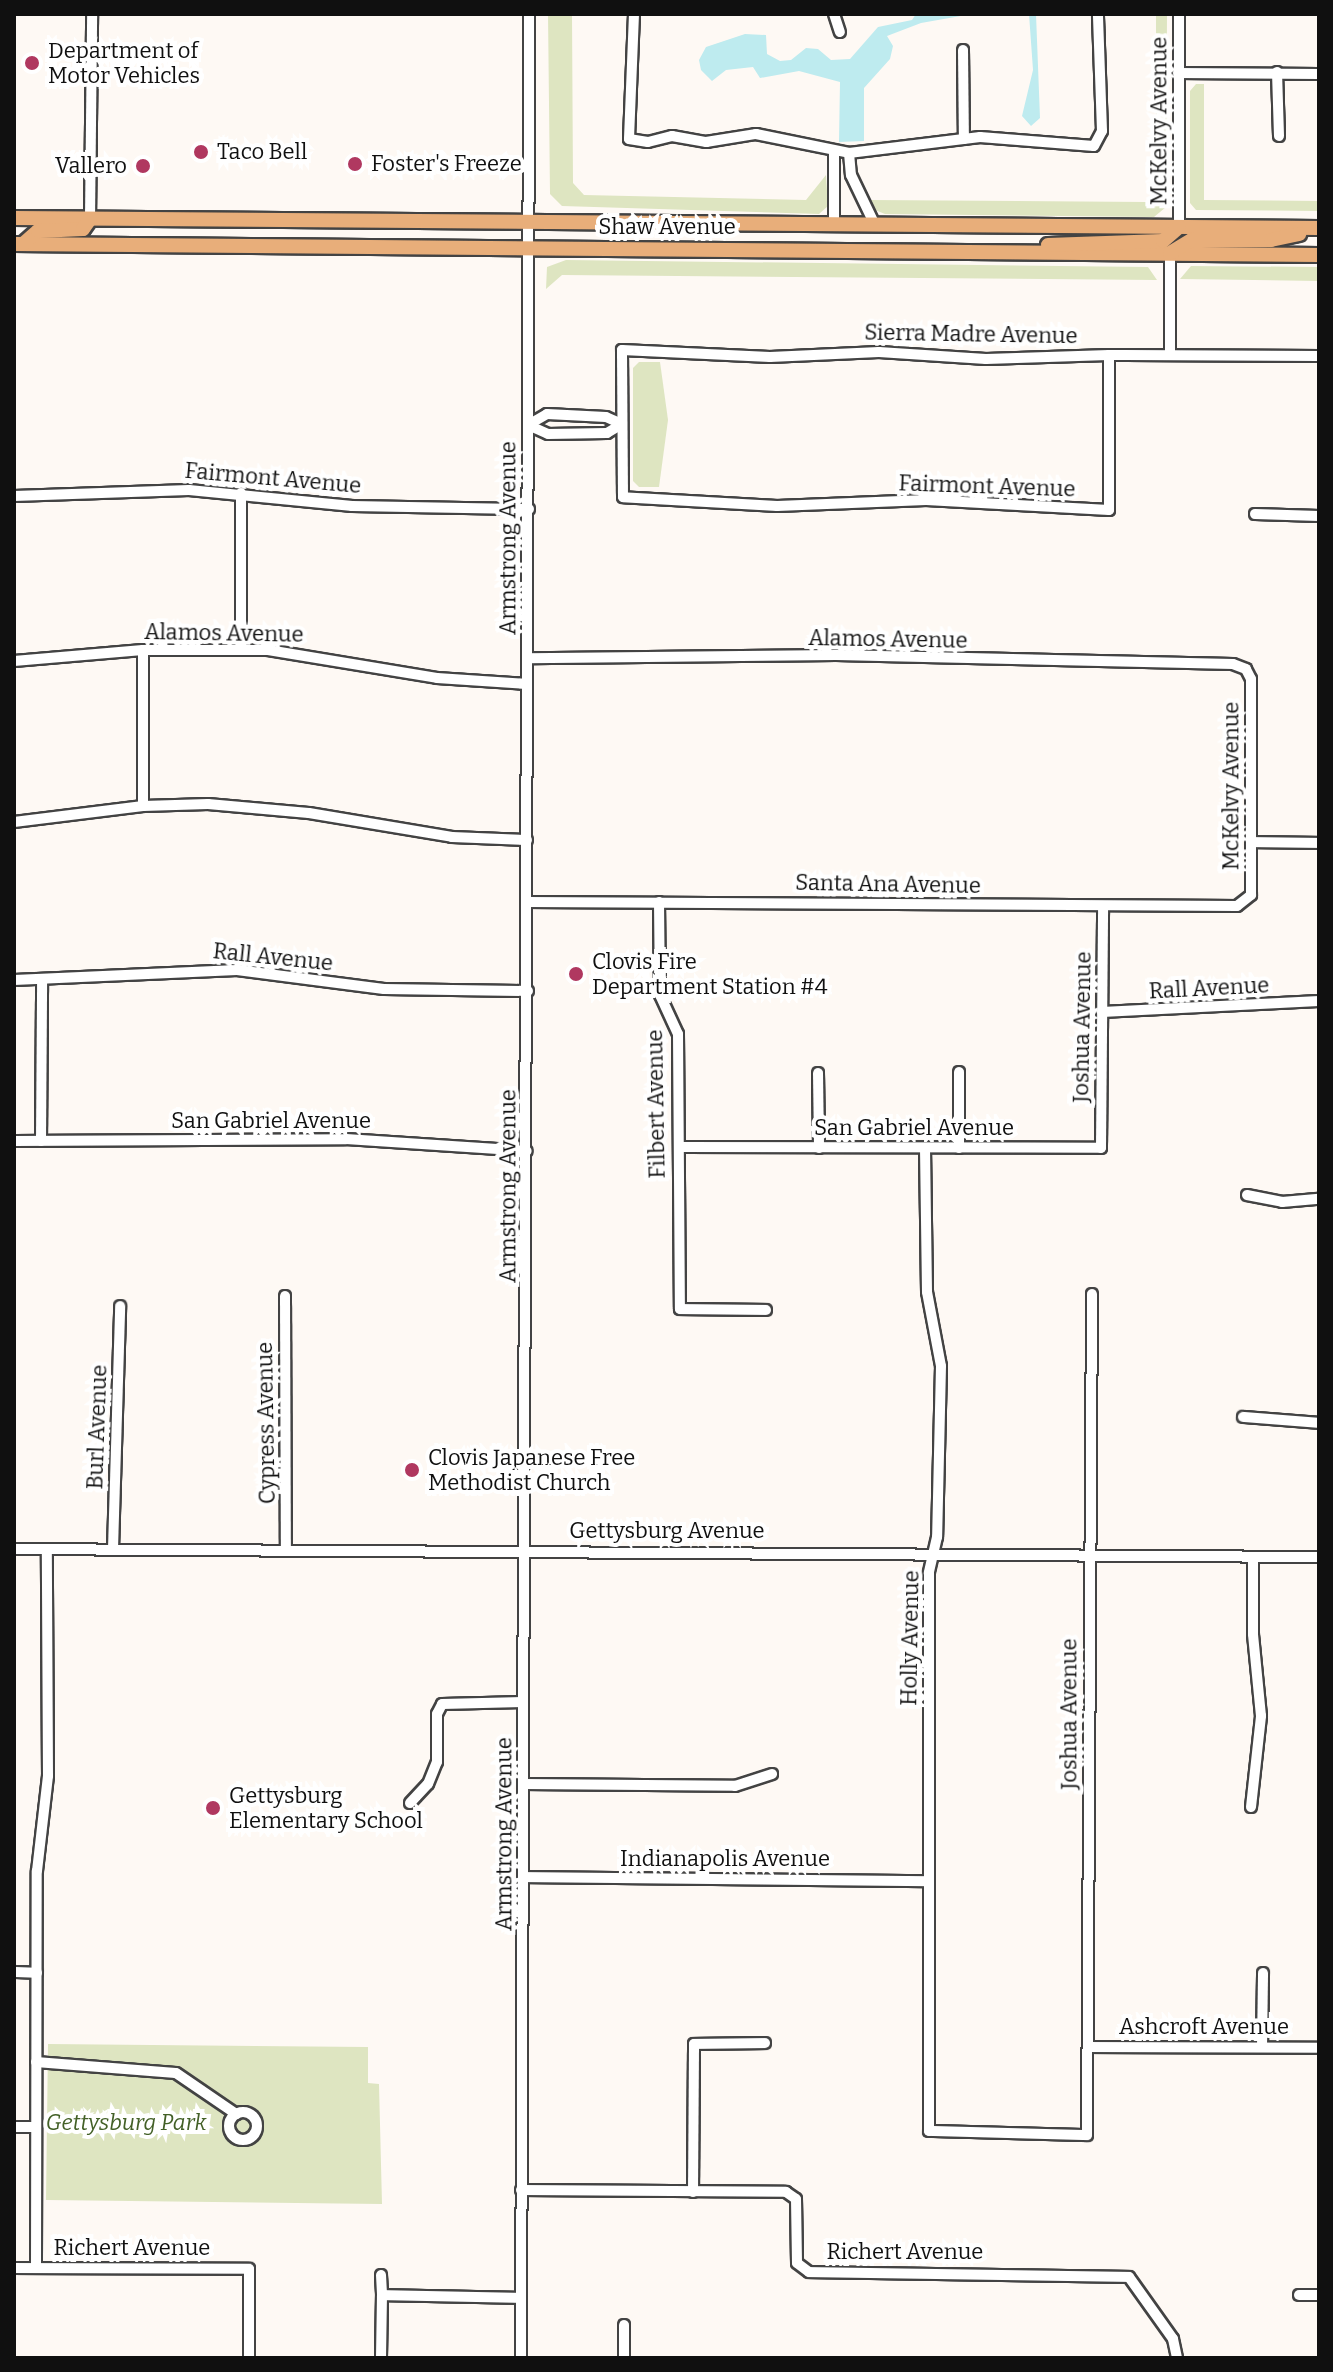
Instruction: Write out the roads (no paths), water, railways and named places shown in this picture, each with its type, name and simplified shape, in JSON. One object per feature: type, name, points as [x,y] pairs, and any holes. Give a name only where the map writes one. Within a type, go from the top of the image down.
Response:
[{"type":"main road","name":"Shaw Avenue","points":[[14,218],[1319,229]]},
{"type":"main road","points":[[19,244],[38,231],[83,229],[90,219]]},
{"type":"main road","points":[[1017,251],[1071,241],[1163,241],[1179,227]]},
{"type":"main road","points":[[1170,253],[1192,240],[1271,240],[1319,229]]},
{"type":"main road","name":"Shaw Avenue","points":[[19,244],[1319,255]]},
{"type":"street","points":[[90,219],[92,14]]},
{"type":"street","name":"Armstrong Avenue","points":[[521,2358],[529,14]]},
{"type":"street","points":[[634,14],[629,139],[648,142],[672,136],[706,142],[756,134],[849,153],[964,139],[1010,137],[1083,146],[1100,141],[1104,71],[1098,14]]},
{"type":"street","points":[[834,14],[840,32]]},
{"type":"street","name":"McKelvy Avenue","points":[[1179,14],[1179,227]]},
{"type":"street","points":[[963,50],[964,139]]},
{"type":"street","points":[[1277,72],[1279,136]]},
{"type":"street","points":[[1178,73],[1319,74]]},
{"type":"street","points":[[834,152],[834,224]]},
{"type":"street","points":[[849,153],[851,175],[875,225]]},
{"type":"street","points":[[1170,253],[1170,355]]},
{"type":"street","name":"Sierra Madre Avenue","points":[[622,424],[622,350],[770,357],[879,352],[986,359],[1109,355],[1319,356]]},
{"type":"street","name":"Fairmont Avenue","points":[[622,424],[623,497],[777,506],[926,500],[1109,510],[1109,355]]},
{"type":"street","points":[[528,425],[547,414],[606,417],[622,424]]},
{"type":"street","points":[[528,425],[548,434],[607,433],[622,424]]},
{"type":"street","name":"Fairmont Avenue","points":[[14,496],[128,490],[241,493],[364,506],[529,509]]},
{"type":"street","points":[[241,493],[241,649]]},
{"type":"street","points":[[1255,514],[1319,516]]},
{"type":"street","name":"Alamos Avenue","points":[[14,661],[143,650],[241,649],[316,656],[464,682],[527,684]]},
{"type":"street","points":[[143,650],[143,806]]},
{"type":"street","name":"Alamos Avenue","points":[[528,658],[836,655],[1233,664],[1246,669]]},
{"type":"street","name":"McKelvy Avenue","points":[[1246,669],[1251,679],[1251,842],[1247,902]]},
{"type":"street","points":[[14,822],[143,806],[261,807],[414,833],[527,840]]},
{"type":"street","points":[[1251,842],[1319,843]]},
{"type":"street","name":"Santa Ana Avenue","points":[[527,902],[1103,907],[1247,902]]},
{"type":"street","name":"Filbert Avenue","points":[[659,902],[660,995],[678,1034],[680,1309],[766,1310]]},
{"type":"street","name":"Joshua Avenue","points":[[1101,1148],[1103,907]]},
{"type":"street","name":"Rall Avenue","points":[[14,980],[237,970],[384,989],[528,991]]},
{"type":"street","points":[[41,1141],[42,980]]},
{"type":"street","name":"Rall Avenue","points":[[1102,1012],[1319,1001]]},
{"type":"street","points":[[959,1072],[959,1148]]},
{"type":"street","points":[[818,1073],[819,1148]]},
{"type":"street","name":"San Gabriel Avenue","points":[[14,1141],[346,1139],[527,1151]]},
{"type":"street","name":"San Gabriel Avenue","points":[[679,1147],[1101,1148]]},
{"type":"street","name":"Holly Avenue","points":[[925,1148],[926,1274],[941,1366],[933,1556],[926,1881],[929,2131],[1087,2135]]},
{"type":"street","points":[[1247,1195],[1282,1202],[1319,1199]]},
{"type":"street","name":"Joshua Avenue","points":[[1087,2135],[1092,1294]]},
{"type":"street","name":"Cypress Avenue","points":[[285,1296],[286,1550]]},
{"type":"street","name":"Burl Avenue","points":[[113,1549],[120,1306]]},
{"type":"street","points":[[1243,1417],[1319,1423]]},
{"type":"street","name":"Gettysburg Avenue","points":[[14,1549],[1319,1557]]},
{"type":"street","points":[[36,2268],[38,1855],[48,1776],[47,1549]]},
{"type":"street","points":[[1251,1807],[1261,1716],[1253,1557]]},
{"type":"street","points":[[410,1803],[428,1784],[437,1762],[437,1714],[442,1704],[523,1702]]},
{"type":"street","points":[[524,1784],[735,1786],[772,1774]]},
{"type":"street","name":"Indianapolis Avenue","points":[[523,1877],[926,1881]]},
{"type":"street","points":[[14,1972],[37,1973]]},
{"type":"street","points":[[1262,2047],[1263,1973]]},
{"type":"street","points":[[693,2192],[694,2044],[765,2043]]},
{"type":"street","name":"Ashcroft Avenue","points":[[1089,2047],[1319,2048]]},
{"type":"street","points":[[36,2062],[176,2073],[236,2114]]},
{"type":"street","points":[[14,2127],[36,2127]]},
{"type":"street","name":"Richert Avenue","points":[[521,2190],[786,2192],[796,2199],[797,2263],[809,2272],[1129,2277],[1176,2346],[1177,2358]]},
{"type":"street","name":"Richert Avenue","points":[[14,2268],[249,2269],[249,2358]]},
{"type":"street","points":[[381,2275],[381,2358]]},
{"type":"street","points":[[382,2295],[521,2298]]},
{"type":"street","points":[[1299,2295],[1319,2295]]},
{"type":"street","points":[[624,2325],[624,2358]]},
{"type":"water","points":[[916,14],[972,14],[921,23],[887,36],[893,46],[890,59],[864,88],[864,141],[839,142],[840,82],[799,71],[760,78],[753,67],[726,70],[712,81],[701,70],[699,60],[706,47],[745,34],[766,35],[767,54],[780,61],[791,60],[806,48],[818,49],[831,60],[850,59],[878,27],[912,20]]},
{"type":"water","points":[[1029,14],[1036,14],[1040,118],[1031,126],[1022,116],[1033,70]]},
{"type":"place","name":"Department of Motor Vehicles","points":[[32,63]]},
{"type":"place","name":"Taco Bell","points":[[201,152]]},
{"type":"place","name":"Foster's Freeze","points":[[355,164]]},
{"type":"place","name":"Vallero","points":[[143,166]]},
{"type":"place","name":"Clovis Fire Department Station #4","points":[[576,974]]},
{"type":"place","name":"Clovis Japanese Free Methodist Church","points":[[412,1470]]},
{"type":"place","name":"Gettysburg Elementary School","points":[[213,1808]]},
{"type":"park label","name":"Gettysburg Park","points":[[126,2123]]}]
